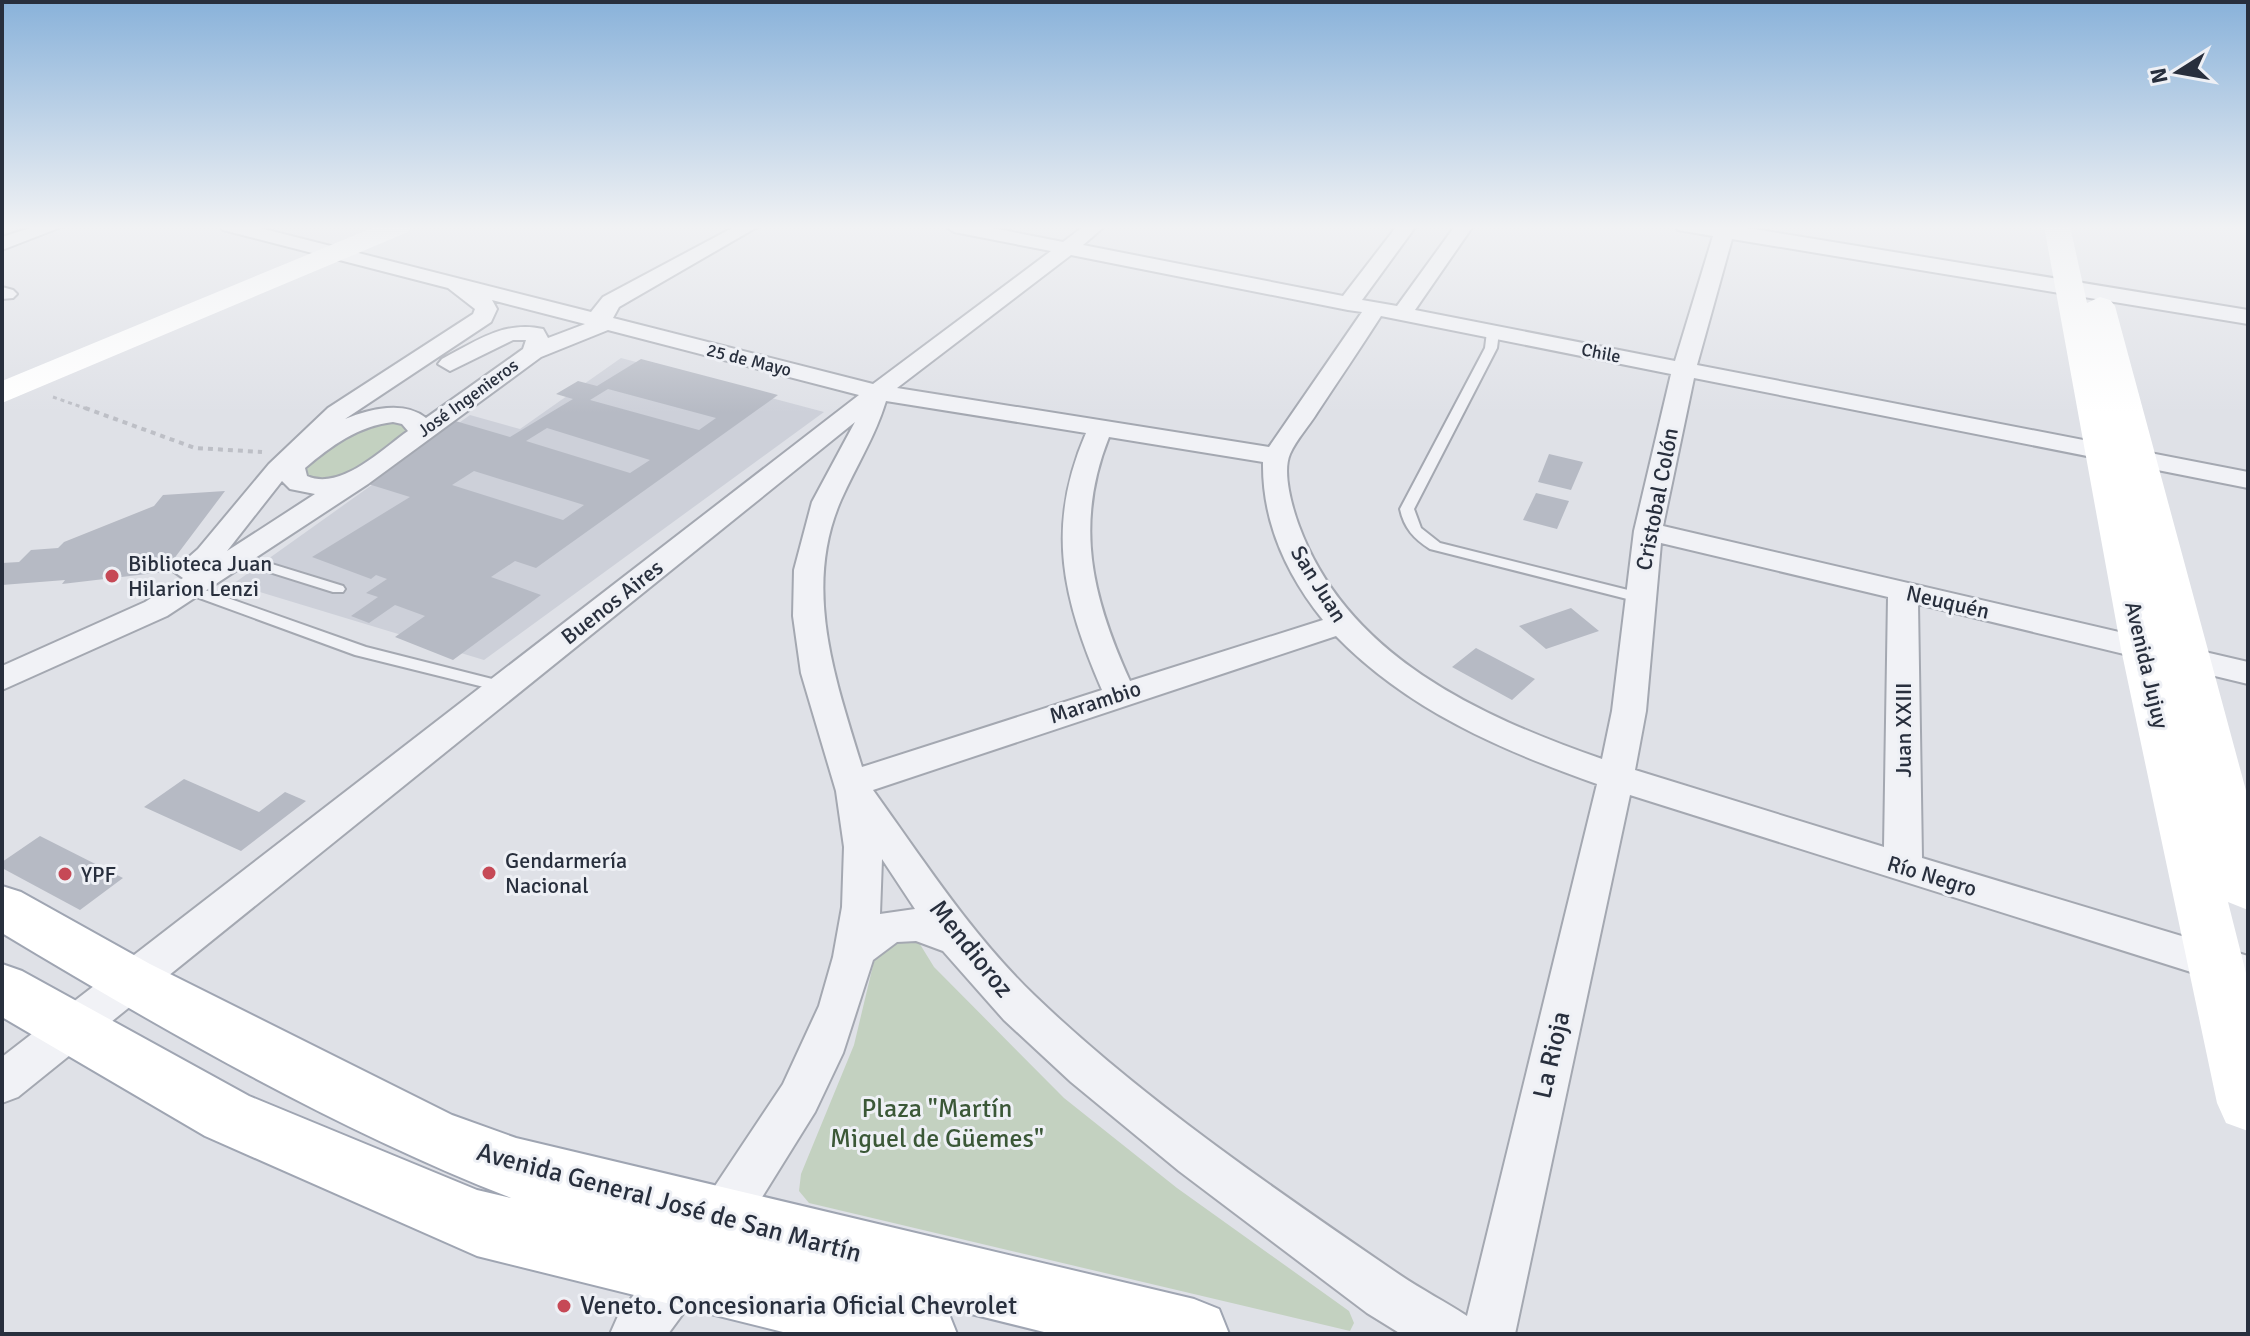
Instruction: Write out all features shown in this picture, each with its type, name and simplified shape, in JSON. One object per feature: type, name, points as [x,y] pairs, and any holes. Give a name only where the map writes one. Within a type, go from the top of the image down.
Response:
[{"type":"street","points":[[12,389],[252,288]]},
{"type":"street","points":[[222,556],[236,521],[278,463],[337,413],[483,317],[486,309],[483,302],[458,288]]},
{"type":"street","name":"25 de Mayo","points":[[468,288],[877,392],[1276,456]]},
{"type":"street","points":[[603,324],[601,313],[611,302],[636,288]]},
{"type":"street","name":"Buenos Aires","points":[[2,1083],[877,392],[1014,288]]},
{"type":"street","name":"Chile","points":[[1269,288],[2248,480]]},
{"type":"street","points":[[1348,304],[1360,288]]},
{"type":"street","points":[[1402,314],[1420,288]]},
{"type":"street","name":"Cristobal Colón","points":[[1616,777],[1629,711],[1648,531],[1684,369],[1708,288]]},
{"type":"street","points":[[2068,288],[2248,317]]},
{"type":"street","name":"Avenida Jujuy","points":[[2083,291],[2120,455],[2186,659],[2248,889]]},
{"type":"street","points":[[1276,456],[1375,309]]},
{"type":"street","name":"José Ingenieros","points":[[2,670],[182,585],[222,556],[281,527],[359,478],[533,352],[603,324]]},
{"type":"street","points":[[278,463],[367,418],[491,340],[528,331],[538,339],[533,352]]},
{"type":"street","name":"Mendioroz","points":[[877,392],[871,418],[826,502],[809,570],[808,616],[817,673],[850,784],[957,939],[1019,1007],[1086,1068],[1195,1155],[1372,1286],[1449,1334]]},
{"type":"street","points":[[367,418],[409,417],[421,427],[420,432]]},
{"type":"street","points":[[1100,429],[1079,476],[1073,522],[1078,582],[1094,637],[1120,694]]},
{"type":"street","name":"Avenida Jujuy","points":[[2120,455],[2143,649],[2232,968],[2248,1103]]},
{"type":"street","name":"San Juan","points":[[1276,456],[1274,476],[1279,507],[1292,543],[1341,624],[1389,669],[1439,701],[1507,736],[1616,777]]},
{"type":"street","points":[[278,463],[294,479],[308,486],[359,478]]},
{"type":"street","points":[[236,521],[281,527]]},
{"type":"street","name":"Neuquén","points":[[1648,531],[2248,673]]},
{"type":"street","points":[[2,679],[115,631],[182,585]]},
{"type":"street","name":"Juan XXIII","points":[[1903,592],[1903,868]]},
{"type":"street","name":"Marambio","points":[[850,784],[1341,624]]},
{"type":"street","name":"Río Negro","points":[[1616,777],[2232,968]]},
{"type":"street","name":"La Rioja","points":[[1489,1334],[1616,777]]},
{"type":"street","points":[[636,1334],[778,1138],[812,1077],[834,1026],[857,950],[863,852],[850,784]]},
{"type":"street","name":"Avenida General José de San Martín","points":[[2,907],[130,981],[434,1138],[922,1334]]},
{"type":"street","points":[[857,950],[890,927],[910,922],[925,923],[957,939]]},
{"type":"street","name":"Avenida General José de San Martín","points":[[2,988],[227,1116],[464,1218],[702,1245],[1194,1334]]},
{"type":"lane","points":[[1493,332],[1491,348],[1407,509],[1409,523],[1418,535],[1435,546],[1639,597]]},
{"type":"lane","points":[[222,556],[338,589]]},
{"type":"lane","points":[[182,585],[361,651],[504,687]]},
{"type":"path","points":[[12,389],[195,448],[278,463]]},
{"type":"shaded area","points":[[621,358],[824,412],[484,660],[233,584],[470,415],[520,429]]},
{"type":"green space","points":[[400,420],[409,428],[408,434],[373,460],[336,477],[307,479],[303,467],[357,427]]},
{"type":"green space","name":"Plaza \"Martín Miguel de Güemes\"","points":[[902,937],[918,941],[934,967],[1064,1098],[1177,1188],[1349,1311],[1354,1323],[1350,1331],[809,1203],[799,1191],[801,1174],[854,1045],[875,957]]},
{"type":"building","points":[[641,359],[778,395],[536,568],[515,561],[491,577],[541,595],[453,660],[395,637],[425,616],[395,605],[369,623],[351,616],[378,597],[366,593],[387,579],[376,575],[371,579],[312,557],[410,497],[365,483],[452,420],[510,437],[573,399],[556,394],[578,381],[597,386]],"holes":[[[608,389],[716,418],[699,430],[590,400]],[[547,428],[650,460],[630,473],[526,441]],[[474,471],[584,505],[563,520],[452,485]]]},
{"type":"building","points":[[1549,454],[1583,462],[1571,490],[1538,482]]},
{"type":"building","points":[[225,491],[164,572],[62,584],[65,580],[2,585],[2,563],[19,562],[31,550],[58,548],[64,542],[154,506],[163,495]]},
{"type":"building","points":[[1536,493],[1569,501],[1557,529],[1523,520]]},
{"type":"building","points":[[1571,608],[1599,631],[1546,649],[1519,626]]},
{"type":"building","points":[[1476,648],[1535,679],[1512,700],[1452,667]]},
{"type":"building","points":[[184,779],[259,812],[285,792],[306,801],[241,851],[144,807]]},
{"type":"building","points":[[40,836],[123,878],[80,910],[2,868],[2,862]]},
{"type":"place","name":"Biblioteca Juan Hilarion Lenzi","points":[[112,576]]},
{"type":"place","name":"Gendarmería Nacional","points":[[489,873]]},
{"type":"place","name":"YPF","points":[[65,874]]},
{"type":"place","name":"Veneto. Concesionaria Oficial Chevrolet","points":[[564,1306]]}]
